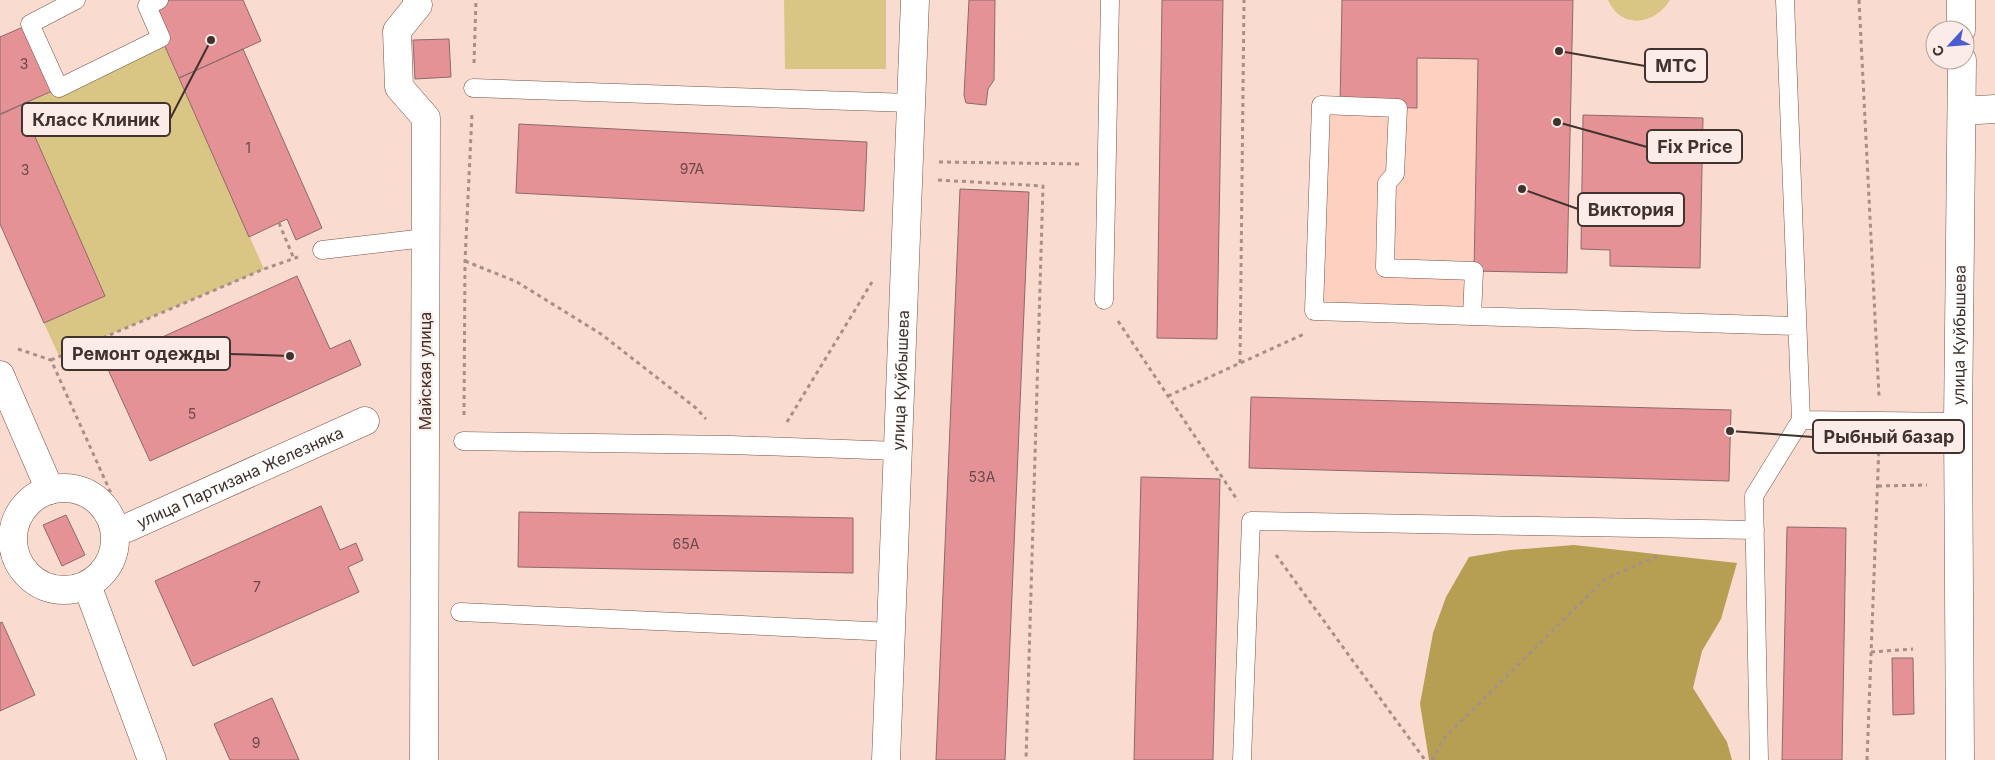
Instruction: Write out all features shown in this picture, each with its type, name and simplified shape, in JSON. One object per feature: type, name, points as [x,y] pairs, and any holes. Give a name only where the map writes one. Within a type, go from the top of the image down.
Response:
[{"type":"street","name":"Майская улица","points":[[417,0],[418,4],[397,31],[399,87],[426,118],[424,760]]},
{"type":"street","name":"улица Куйбышева","points":[[886,760],[915,0]]},
{"type":"street","points":[[1961,0],[1961,20]]},
{"type":"street","name":"улица Куйбышева","points":[[1960,760],[1958,422],[1962,70]]},
{"type":"street","points":[[1962,111],[1995,109]]},
{"type":"street","points":[[0,375],[50,490]]},
{"type":"street","name":"улица Партизана Железняка","points":[[121,529],[97,498],[82,490],[60,487],[50,490],[26,504],[19,514],[8,563],[42,585],[56,590],[72,590],[87,585],[102,574],[113,556],[121,529],[365,421]]},
{"type":"street","points":[[87,585],[152,760]]},
{"type":"lane","points":[[76,0],[55,4],[30,24],[59,88],[161,38],[147,6],[160,0]]},
{"type":"lane","points":[[1104,300],[1110,0]]},
{"type":"lane","points":[[1759,760],[1754,496],[1801,420],[1785,0]]},
{"type":"lane","points":[[474,88],[910,103]]},
{"type":"lane","points":[[1472,316],[1474,271],[1385,268],[1387,183],[1395,174],[1398,108],[1321,105],[1314,311],[1472,316],[1797,326]]},
{"type":"lane","points":[[322,250],[425,238]]},
{"type":"lane","points":[[1801,420],[1880,423],[1958,422]]},
{"type":"lane","points":[[463,441],[730,445],[899,451]]},
{"type":"lane","points":[[1242,760],[1251,521],[1755,530]]},
{"type":"lane","points":[[460,612],[892,632]]},
{"type":"path","points":[[463,441],[465,261],[474,88],[476,0]]},
{"type":"path","points":[[1240,363],[1244,0]]},
{"type":"path","points":[[1859,0],[1880,423],[1866,760]]},
{"type":"path","points":[[908,170],[1107,164]]},
{"type":"path","points":[[908,170],[1043,186],[1026,760]]},
{"type":"path","points":[[279,223],[294,259]]},
{"type":"path","points":[[17,348],[51,360],[264,269],[322,250]]},
{"type":"path","points":[[465,261],[517,282],[601,334],[696,408],[730,445]]},
{"type":"path","points":[[772,446],[875,277]]},
{"type":"path","points":[[1104,300],[1251,521],[1425,760]]},
{"type":"path","points":[[1168,396],[1308,332]]},
{"type":"path","points":[[51,360],[121,529]]},
{"type":"path","points":[[1432,760],[1445,737],[1605,579],[1666,552]]},
{"type":"path","points":[[1871,652],[1913,650]]},
{"type":"shaded area","points":[[784,0],[886,0],[886,69],[785,69]]},
{"type":"shaded area","points":[[1608,0],[1670,0],[1656,15],[1638,21],[1629,20],[1621,16],[1614,10]]},
{"type":"shaded area","points":[[161,38],[264,269],[59,356],[44,323],[105,296],[21,105]]},
{"type":"shaded area","points":[[1417,58],[1478,59],[1472,316],[1314,311],[1321,105],[1416,108]]},
{"type":"shaded area","points":[[1574,545],[1737,563],[1721,619],[1702,651],[1693,688],[1727,742],[1732,760],[1429,760],[1420,704],[1433,633],[1446,597],[1469,557],[1510,550]]},
{"type":"building","points":[[159,0],[243,0],[261,41],[179,78],[147,6]]},
{"type":"building","points":[[969,0],[995,0],[994,80],[988,89],[986,105],[966,103],[964,95]]},
{"type":"building","points":[[1162,0],[1223,0],[1217,339],[1157,338]]},
{"type":"building","points":[[1342,0],[1573,0],[1567,273],[1474,271],[1478,59],[1417,58],[1417,108],[1340,106]]},
{"type":"building","points":[[30,24],[59,88],[0,114],[0,37]]},
{"type":"building","points":[[449,39],[451,77],[415,79],[413,40]]},
{"type":"building","points":[[243,49],[322,228],[296,240],[287,219],[249,237],[179,78]]},
{"type":"building","points":[[21,105],[105,296],[44,323],[0,224],[0,115]]},
{"type":"building","points":[[1583,115],[1703,118],[1700,268],[1610,266],[1610,250],[1581,249]]},
{"type":"building","points":[[519,124],[867,142],[864,211],[516,193]]},
{"type":"building","points":[[960,189],[1029,192],[1005,760],[936,760]]},
{"type":"building","points":[[297,276],[330,349],[350,340],[361,365],[150,461],[105,363]]},
{"type":"building","points":[[1251,397],[1731,410],[1729,481],[1249,468]]},
{"type":"building","points":[[1141,477],[1220,479],[1213,760],[1134,760]]},
{"type":"building","points":[[321,506],[340,550],[356,543],[363,560],[348,567],[359,592],[193,666],[155,581]]},
{"type":"building","points":[[519,512],[853,518],[853,573],[518,567]]},
{"type":"building","points":[[66,515],[85,555],[62,566],[43,525]]},
{"type":"building","points":[[1787,527],[1846,528],[1842,760],[1782,760]]},
{"type":"building","points":[[2,622],[35,695],[0,711],[0,623]]},
{"type":"building","points":[[1892,658],[1913,658],[1914,714],[1893,715]]},
{"type":"building","points":[[272,698],[299,760],[230,760],[214,724]]},
{"type":"place","name":"Класс Клиник","points":[[211,40]]},
{"type":"place","name":"МТС","points":[[1559,51]]},
{"type":"place","name":"Fix Price","points":[[1557,122]]},
{"type":"place","name":"Виктория","points":[[1522,189]]},
{"type":"place","name":"Ремонт одежды","points":[[290,356]]},
{"type":"place","name":"Рыбный базар","points":[[1730,431]]}]
